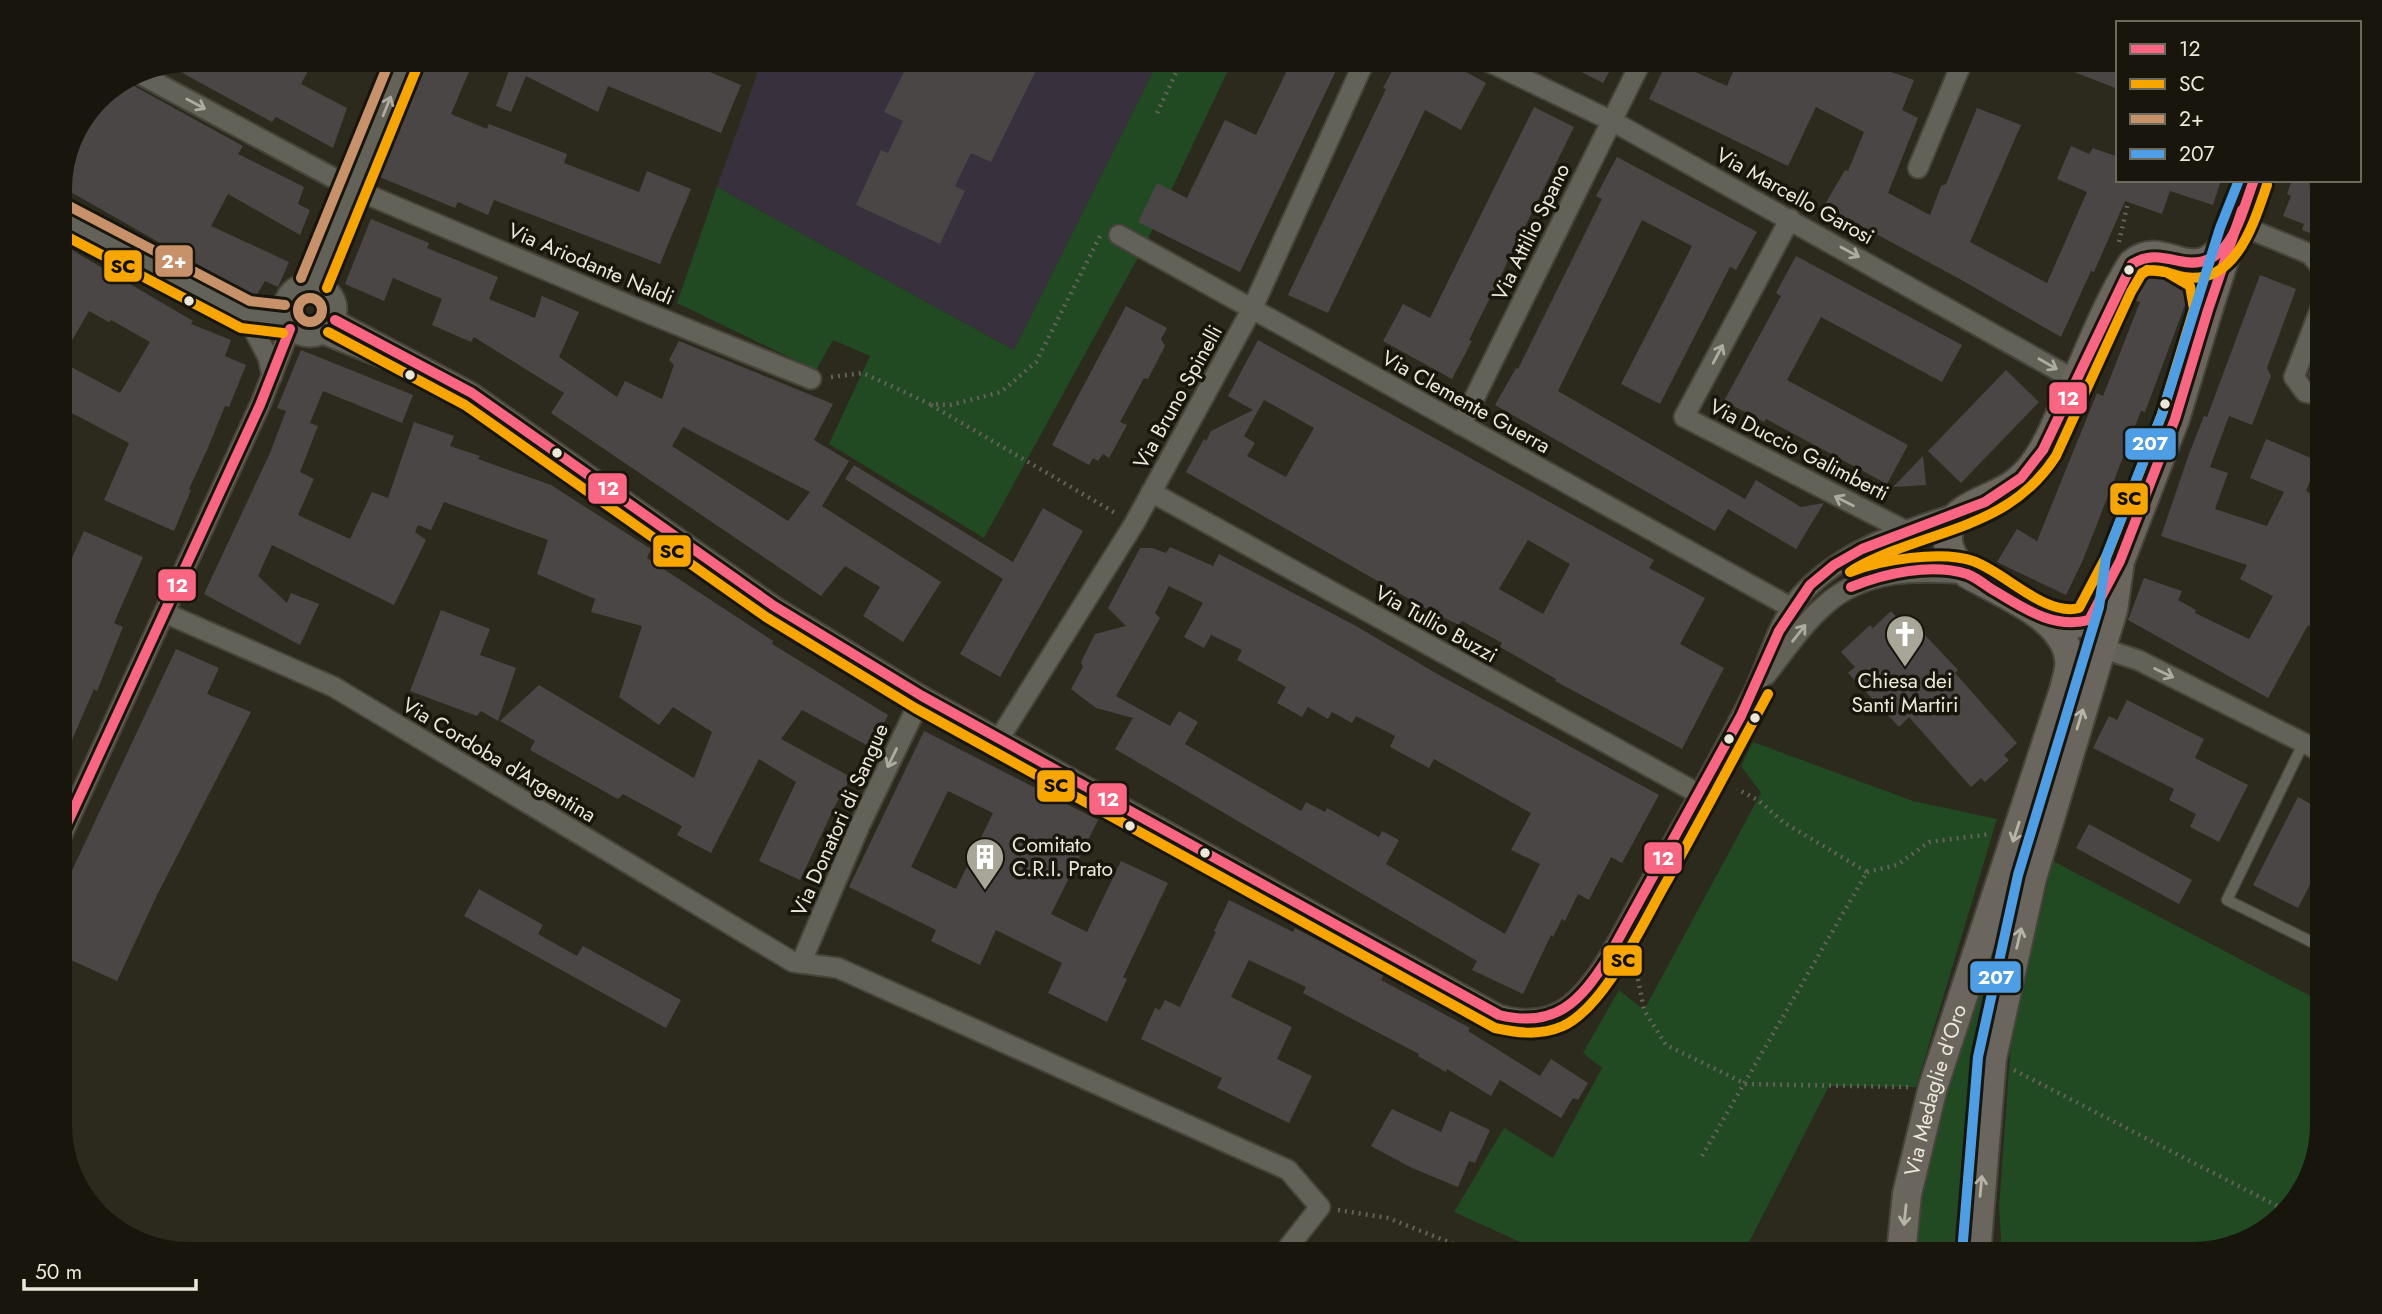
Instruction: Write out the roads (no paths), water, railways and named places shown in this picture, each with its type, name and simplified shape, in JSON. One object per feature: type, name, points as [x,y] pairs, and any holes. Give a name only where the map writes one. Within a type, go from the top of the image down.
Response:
[{"type":"street","points":[[314,283],[400,72]]},
{"type":"street","name":"Via Bruno Spinelli","points":[[999,739],[1134,524],[1252,309],[1361,72]]},
{"type":"street","name":"Via Marcello Garosi","points":[[1510,72],[1612,121],[2077,381]]},
{"type":"street","name":"Via Attilio Spano","points":[[1461,425],[1636,72]]},
{"type":"street","points":[[1918,168],[1959,72]]},
{"type":"street","name":"Via Ariodante Naldi","points":[[150,79],[354,189],[811,379]]},
{"type":"street","name":"Via Medaglie d'Oro","points":[[1977,1242],[1992,1058],[2032,878],[2113,610],[2120,561],[2175,419],[2235,228],[2253,182]]},
{"type":"street","name":"Via Duccio Galimberti","points":[[1790,219],[1684,417],[1906,531]]},
{"type":"street","points":[[72,223],[246,315],[287,324],[305,336],[314,337],[329,327],[337,304],[329,290],[314,283],[296,286],[284,300],[287,324],[272,376],[72,813]]},
{"type":"street","points":[[329,327],[472,393],[775,606],[922,696],[1487,1009],[1514,1019],[1544,1018],[1557,1013],[1579,997],[1606,960],[1699,794],[1756,687],[1770,649],[1801,595],[1826,571],[1854,552],[1962,512],[2012,486],[2029,470],[2043,450],[2132,264],[2137,259],[2151,255],[2180,263],[2197,264],[2215,258],[2235,228],[2310,255]]},
{"type":"street","name":"Via Clemente Guerra","points":[[1110,234],[1252,309],[1792,608]]},
{"type":"street","points":[[2180,263],[2205,281],[2208,310]]},
{"type":"street","points":[[246,315],[268,357],[272,376]]},
{"type":"street","points":[[2310,336],[2294,377],[2305,392],[2310,393]]},
{"type":"street","name":"Via Tullio Buzzi","points":[[1151,492],[1699,794]]},
{"type":"street","points":[[1962,512],[1951,530],[1948,544],[1953,560],[1968,574],[2046,619],[2073,624],[2089,620],[2120,561]]},
{"type":"street","points":[[1756,687],[1810,619],[1842,592],[1866,580],[1892,574],[1930,571],[1968,574]]},
{"type":"street","name":"Via Cordoba d'Argentina","points":[[165,613],[334,687],[793,962],[838,968],[1288,1170],[1320,1208],[1293,1242]]},
{"type":"street","name":"Via Medaglie d'Oro","points":[[1902,1242],[1907,1194],[1933,1087],[2064,690],[2070,660],[2057,631],[2046,619]]},
{"type":"street","points":[[2101,648],[2138,660],[2310,745]]},
{"type":"street","name":"Via Donatori di Sangue","points":[[801,963],[860,825],[922,696]]},
{"type":"lane","points":[[2304,742],[2227,900],[2310,941]]},
{"type":"place","name":"Chiesa dei Santi Martiri","points":[[1905,668]]},
{"type":"place","name":"Comitato C.R.I. Prato","points":[[985,891]]}]
